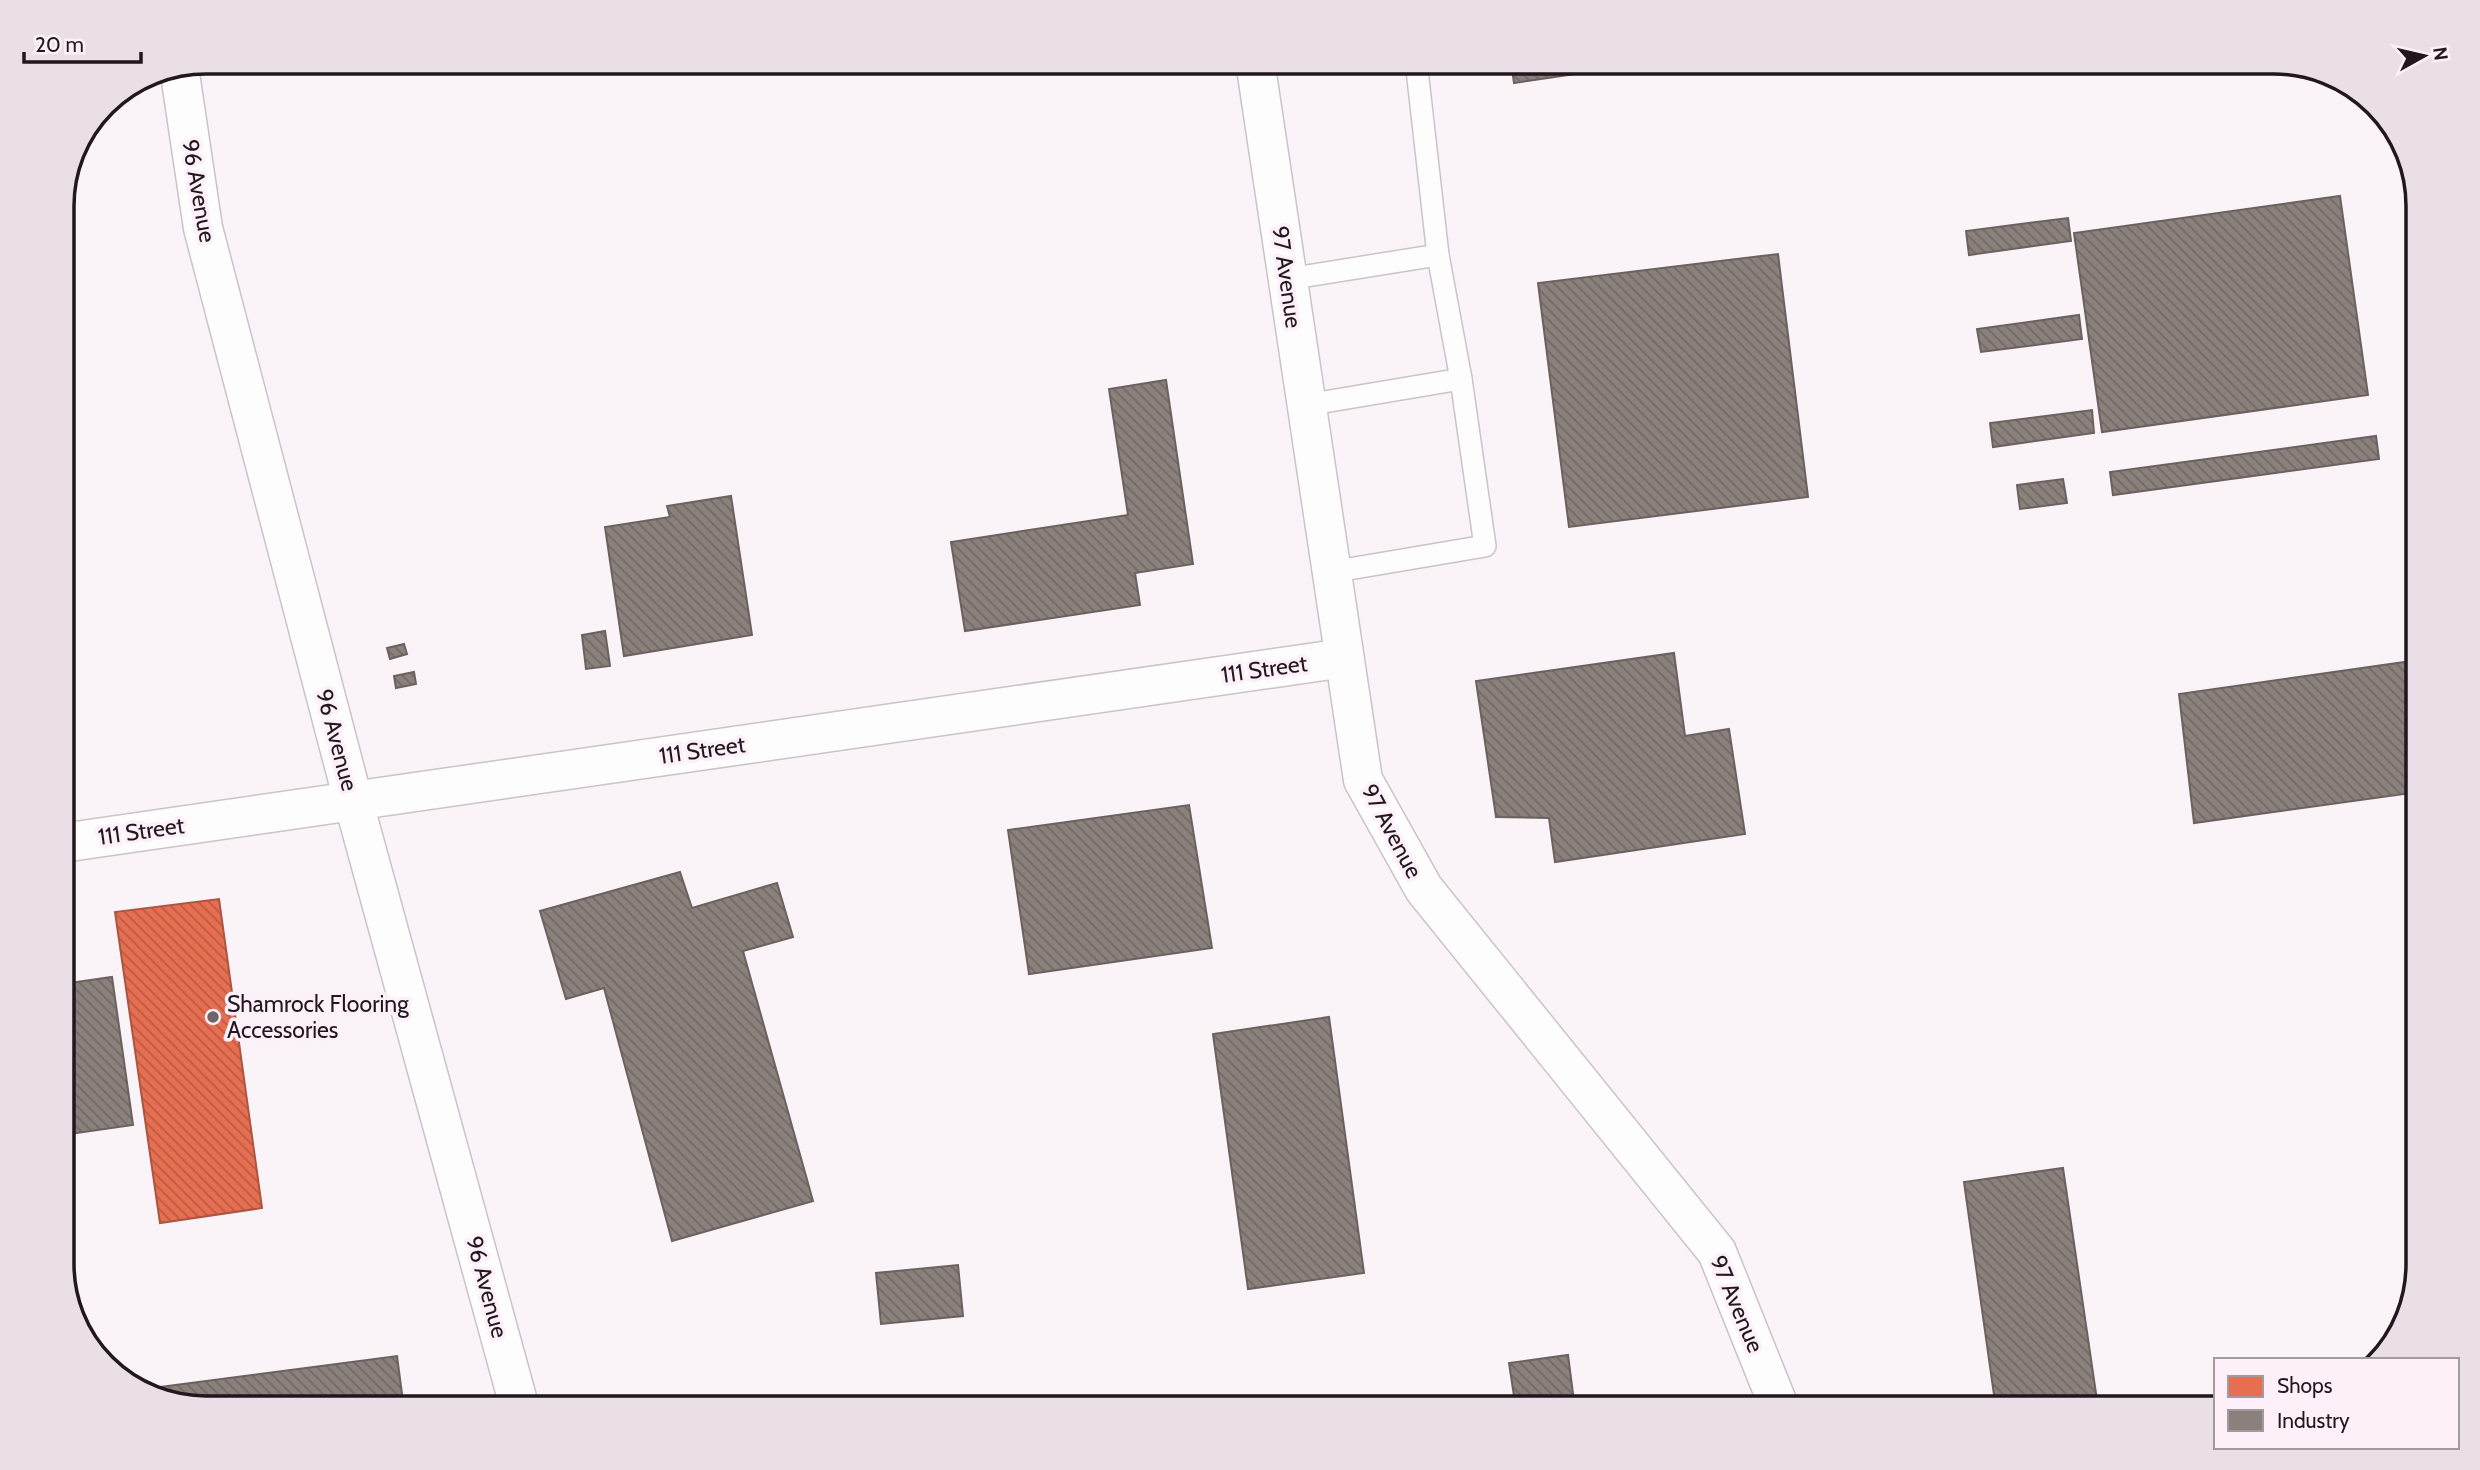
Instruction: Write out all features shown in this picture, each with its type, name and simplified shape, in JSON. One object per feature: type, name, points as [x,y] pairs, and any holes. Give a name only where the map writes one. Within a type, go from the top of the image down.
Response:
[{"type":"street","name":"97 Avenue","points":[[1257,74],[1363,780],[1424,889],[1717,1252],[1775,1396]]},
{"type":"street","name":"96 Avenue","points":[[180,76],[203,228],[353,800],[516,1396]]},
{"type":"street","name":"111 Street","points":[[74,841],[1344,658]]},
{"type":"lane","points":[[1331,572],[1485,546],[1461,379],[1438,255],[1417,74]]},
{"type":"lane","points":[[1288,279],[1438,255]]},
{"type":"lane","points":[[1306,405],[1461,379]]},
{"type":"building: Shops","points":[[219,899],[262,1208],[160,1223],[115,912]]},
{"type":"building: Industry","points":[[1513,74],[1575,74],[1514,83]]},
{"type":"building: Industry","points":[[2340,196],[2368,395],[2102,432],[2074,233]]},
{"type":"building: Industry","points":[[2068,218],[2071,241],[1969,255],[1966,231]]},
{"type":"building: Industry","points":[[1778,254],[1808,497],[1569,527],[1538,283]]},
{"type":"building: Industry","points":[[2079,315],[2082,339],[1981,352],[1977,329]]},
{"type":"building: Industry","points":[[1166,380],[1193,564],[1135,573],[1140,605],[965,631],[951,542],[1128,515],[1109,389]]},
{"type":"building: Industry","points":[[2092,410],[2094,433],[1993,447],[1990,423]]},
{"type":"building: Industry","points":[[2376,436],[2379,459],[2113,495],[2110,472]]},
{"type":"building: Industry","points":[[2063,479],[2067,503],[2020,509],[2017,485]]},
{"type":"building: Industry","points":[[731,496],[752,635],[624,656],[605,527],[670,517],[667,506]]},
{"type":"building: Industry","points":[[605,631],[610,666],[586,669],[582,635]]},
{"type":"building: Industry","points":[[404,644],[407,654],[390,659],[387,648]]},
{"type":"building: Industry","points":[[1674,653],[1685,736],[1729,729],[1745,834],[1555,862],[1549,818],[1496,817],[1476,681]]},
{"type":"building: Industry","points":[[2406,662],[2406,794],[2194,823],[2179,694]]},
{"type":"building: Industry","points":[[414,672],[416,684],[396,688],[394,676]]},
{"type":"building: Industry","points":[[1189,805],[1212,948],[1029,974],[1008,830]]},
{"type":"building: Industry","points":[[680,872],[692,908],[777,883],[793,937],[743,951],[813,1201],[672,1241],[604,988],[566,999],[540,911]]},
{"type":"building: Industry","points":[[112,977],[133,1125],[74,1133],[74,982]]},
{"type":"building: Industry","points":[[1329,1017],[1364,1273],[1248,1289],[1213,1034]]},
{"type":"building: Industry","points":[[2063,1168],[2096,1396],[1994,1396],[1964,1182]]},
{"type":"building: Industry","points":[[958,1265],[963,1316],[881,1324],[876,1273]]},
{"type":"building: Industry","points":[[1568,1355],[1573,1396],[1514,1396],[1509,1363]]},
{"type":"building: Industry","points":[[397,1356],[402,1396],[206,1396],[172,1392],[158,1387]]},
{"type":"place","name":"Shamrock Flooring Accessories","points":[[213,1017]]}]
